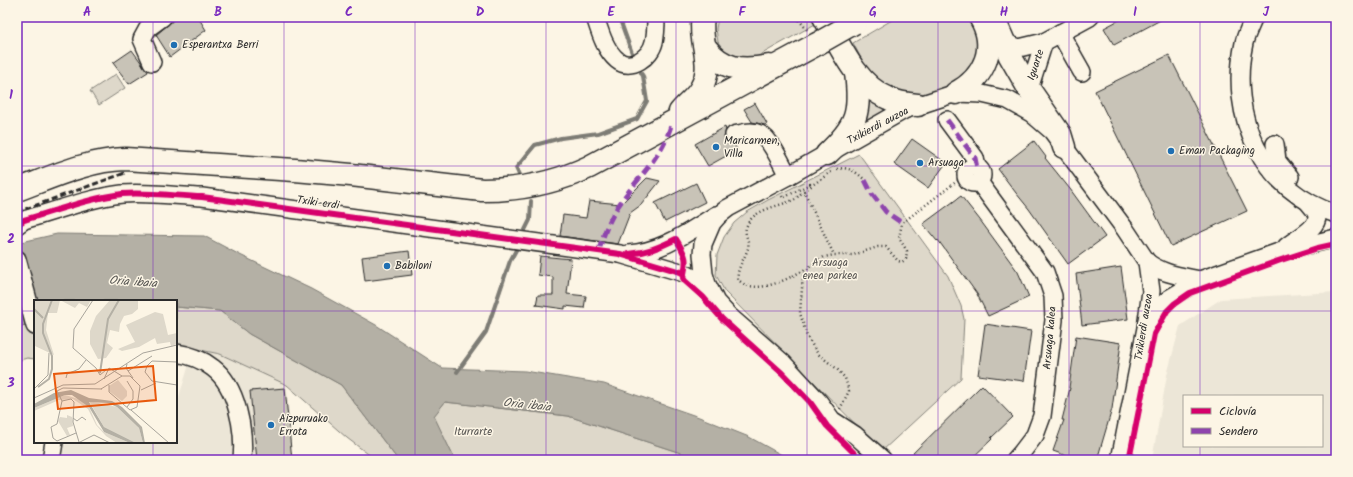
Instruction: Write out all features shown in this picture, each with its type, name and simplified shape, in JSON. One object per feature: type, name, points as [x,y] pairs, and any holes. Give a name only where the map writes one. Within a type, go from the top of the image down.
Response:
[{"type":"highway","points":[[672,122],[685,106],[694,99],[702,88],[706,76],[706,48],[702,31],[703,17]]},
{"type":"highway","points":[[956,93],[974,80],[982,69],[987,57],[988,40],[984,24],[980,17]]},
{"type":"highway","points":[[993,17],[1010,56],[1029,89],[1060,134],[1064,147]]},
{"type":"highway","points":[[17,190],[91,164],[108,160],[126,159],[295,170],[351,175],[466,189],[515,189],[546,183],[589,168],[781,63],[816,30],[860,20]]},
{"type":"highway","points":[[816,30],[870,88],[878,94],[897,102],[918,105]]},
{"type":"highway","points":[[706,48],[717,59],[730,67],[738,69],[754,69],[781,63]]},
{"type":"highway","points":[[827,154],[844,137],[854,119],[859,101],[856,73]]},
{"type":"street","points":[[152,62],[142,39],[148,28],[163,17]]},
{"type":"street","points":[[595,17],[607,49],[618,62],[630,65],[640,61],[649,53],[654,42],[656,17]]},
{"type":"street","points":[[1254,17],[1244,42],[1240,73],[1242,104],[1248,132],[1270,170],[1285,186],[1297,196],[1336,214]]},
{"type":"street","name":"Iguarte","points":[[1003,42],[1019,48],[1044,42],[1080,19]]},
{"type":"street","points":[[1060,33],[1082,72]]},
{"type":"street","name":"Iguarte","points":[[1029,89],[1044,42]]},
{"type":"street","name":"Txikierdi auzoa","points":[[883,460],[855,434],[832,420],[819,402],[783,363],[729,316],[716,302],[711,293],[702,264],[703,244],[712,223],[728,208],[788,176],[904,110],[956,93],[995,96],[1020,106],[1042,121],[1064,147],[1125,229],[1147,262],[1151,291],[1146,328],[1120,460]]},
{"type":"street","name":"Arsuaga kalea","points":[[947,120],[975,158],[974,174],[1045,272],[1053,296],[1054,320],[1042,416],[1035,435],[1015,460]]},
{"type":"street","points":[[734,135],[747,132],[760,134],[771,144],[788,176]]},
{"type":"street","points":[[1275,144],[1277,161],[1293,180],[1320,197],[1336,201]]},
{"type":"street","name":"Txiki-erdi","points":[[17,226],[24,220],[101,197],[123,194],[143,194],[202,197],[620,254]]},
{"type":"street","points":[[1279,252],[1313,227],[1317,216],[1315,210],[1308,202]]},
{"type":"street","points":[[620,254],[642,253],[653,250],[676,239],[728,208]]},
{"type":"street","points":[[1146,328],[1162,304],[1200,280],[1279,252],[1336,238]]},
{"type":"street","points":[[620,254],[684,273],[695,279],[711,293]]},
{"type":"street","points":[[17,259],[34,322]]},
{"type":"street","points":[[1147,262],[1153,267],[1167,274],[1200,280]]},
{"type":"street","points":[[177,353],[191,356],[214,368],[228,385],[238,408],[242,435],[242,460]]},
{"type":"street","points":[[51,460],[54,443]]},
{"type":"path","points":[[802,17],[800,20],[816,30]]},
{"type":"path","points":[[865,180],[847,168],[838,168],[827,174],[795,198],[755,215],[748,222],[745,230],[749,241],[748,248],[737,273],[738,280],[746,285],[760,286],[775,283],[793,276],[824,257],[834,255],[853,255],[878,247],[886,247],[898,261],[902,262],[906,259],[907,251],[899,238],[902,223],[974,174]]},
{"type":"path","points":[[804,191],[834,255]]},
{"type":"path","points":[[809,267],[802,276],[800,313],[807,337],[818,354],[846,378],[849,391],[839,411]]},
{"type":"shaded area","points":[[1336,292],[1336,460],[1152,460],[1167,375],[1180,326],[1221,299]]},
{"type":"shaded area","points":[[194,349],[220,354],[287,385],[292,460],[54,460],[56,443],[177,443],[177,403]]},
{"type":"green space","points":[[718,17],[813,17],[817,23],[753,59],[738,58],[726,53],[718,42],[716,29]]},
{"type":"green space","points":[[897,17],[969,17],[976,27],[982,44],[971,73],[937,93],[915,96],[889,90],[871,77],[853,43]]},
{"type":"green space","points":[[116,74],[125,88],[99,105],[90,91]]},
{"type":"green space","points":[[863,87],[895,107],[856,129]]},
{"type":"green space","name":"Arsuaga enea parkea","points":[[859,154],[948,276],[961,306],[964,319],[961,378],[882,451],[725,292],[716,275],[717,255],[724,237],[734,223],[747,212]]},
{"type":"green space","points":[[177,307],[220,311],[249,334],[341,385],[398,460],[376,460],[347,438],[287,385],[220,354],[177,345]]},
{"type":"green space","points":[[34,323],[34,359],[27,358],[17,361],[17,327]]},
{"type":"green space","name":"Iturrarte","points":[[445,402],[568,416],[690,456],[697,460],[455,460],[433,416]]},
{"type":"water","name":"Oria ibaia","points":[[57,234],[204,236],[311,289],[376,325],[442,368],[525,371],[604,384],[699,417],[749,437],[791,460],[697,460],[690,456],[568,416],[445,402],[434,416],[455,460],[398,460],[341,385],[249,334],[220,311],[177,307],[177,300],[34,300],[34,323],[17,327],[17,243]]},
{"type":"building","name":"Esperantxa Berri","points":[[177,17],[198,17],[206,30],[170,57],[156,35]]},
{"type":"building","points":[[1125,17],[1166,17],[1114,45],[1104,28]]},
{"type":"building","points":[[132,50],[148,72],[129,84],[113,63]]},
{"type":"building","name":"Eman Packaging","points":[[1169,55],[1247,211],[1171,246],[1095,91]]},
{"type":"building","points":[[755,103],[767,124],[765,125],[752,122],[744,109]]},
{"type":"building","name":"Maricarmen, Villa","points":[[725,127],[726,130],[724,137],[727,142],[735,145],[737,150],[708,166],[695,144]]},
{"type":"building","name":"Arsuaga","points":[[912,139],[946,163],[928,188],[894,164]]},
{"type":"building","points":[[1034,141],[1046,157],[1045,158],[1105,237],[1068,264],[1029,209],[998,169]]},
{"type":"building","points":[[647,178],[660,181],[641,205],[630,213],[618,244],[560,236],[563,215],[586,218],[589,201],[621,204]]},
{"type":"building","points":[[696,183],[705,202],[665,222],[655,203]]},
{"type":"building","points":[[961,196],[1018,272],[1029,297],[988,316],[977,294],[938,240],[937,241],[923,224]]},
{"type":"building","name":"Babiloni","points":[[409,251],[412,275],[365,281],[362,257]]},
{"type":"building","points":[[540,256],[571,259],[567,294],[586,296],[584,308],[565,306],[565,309],[536,305],[538,295],[553,295],[553,277],[538,275]]},
{"type":"building","points":[[1121,267],[1128,319],[1082,325],[1076,274]]},
{"type":"building","points":[[985,324],[1031,331],[1024,381],[978,375]]},
{"type":"building","points":[[1076,336],[1121,343],[1112,409],[1097,460],[1078,460],[1053,451],[1064,420],[1062,420],[1070,388]]},
{"type":"building","points":[[982,385],[1013,417],[991,438],[992,439],[970,460],[906,460]]},
{"type":"building","name":"Aizpuruako Errota","points":[[285,388],[292,460],[257,460],[250,391]]},
{"type":"waterway","points":[[619,17],[632,53]]},
{"type":"waterway","points":[[520,177],[516,168],[535,145],[561,138],[598,133],[637,119],[647,101],[643,76],[641,73]]},
{"type":"waterway","points":[[524,232],[530,220],[531,201]]},
{"type":"waterway","points":[[457,372],[486,332],[510,261],[516,250]]},
{"type":"railway","points":[[17,212],[125,173]]},
{"type":"marked path","points":[[947,120],[975,158],[977,168]]},
{"type":"marked path","points":[[599,251],[610,220],[615,211],[655,158],[668,135],[672,122]]},
{"type":"marked path","points":[[865,180],[872,194],[886,212],[902,223]]},
{"type":"cycle path","points":[[17,225],[24,220],[73,205],[97,198],[122,194],[202,197],[620,254],[684,273]]},
{"type":"cycle path","points":[[628,254],[653,249],[676,239],[682,249],[686,261],[683,278],[685,281],[703,297],[722,319],[782,373],[810,402],[827,426],[861,460]]},
{"type":"cycle path","points":[[1129,460],[1154,334],[1167,311],[1190,293],[1278,261],[1318,248],[1336,244]]},
{"type":"place","name":"Esperantxa Berri","points":[[174,45]]},
{"type":"place","name":"Maricarmen, Villa","points":[[716,147]]},
{"type":"place","name":"Eman Packaging","points":[[1171,151]]},
{"type":"place","name":"Arsuaga","points":[[920,163]]},
{"type":"place","name":"Babiloni","points":[[387,266]]},
{"type":"place","name":"Aizpuruako Errota","points":[[271,425]]}]
